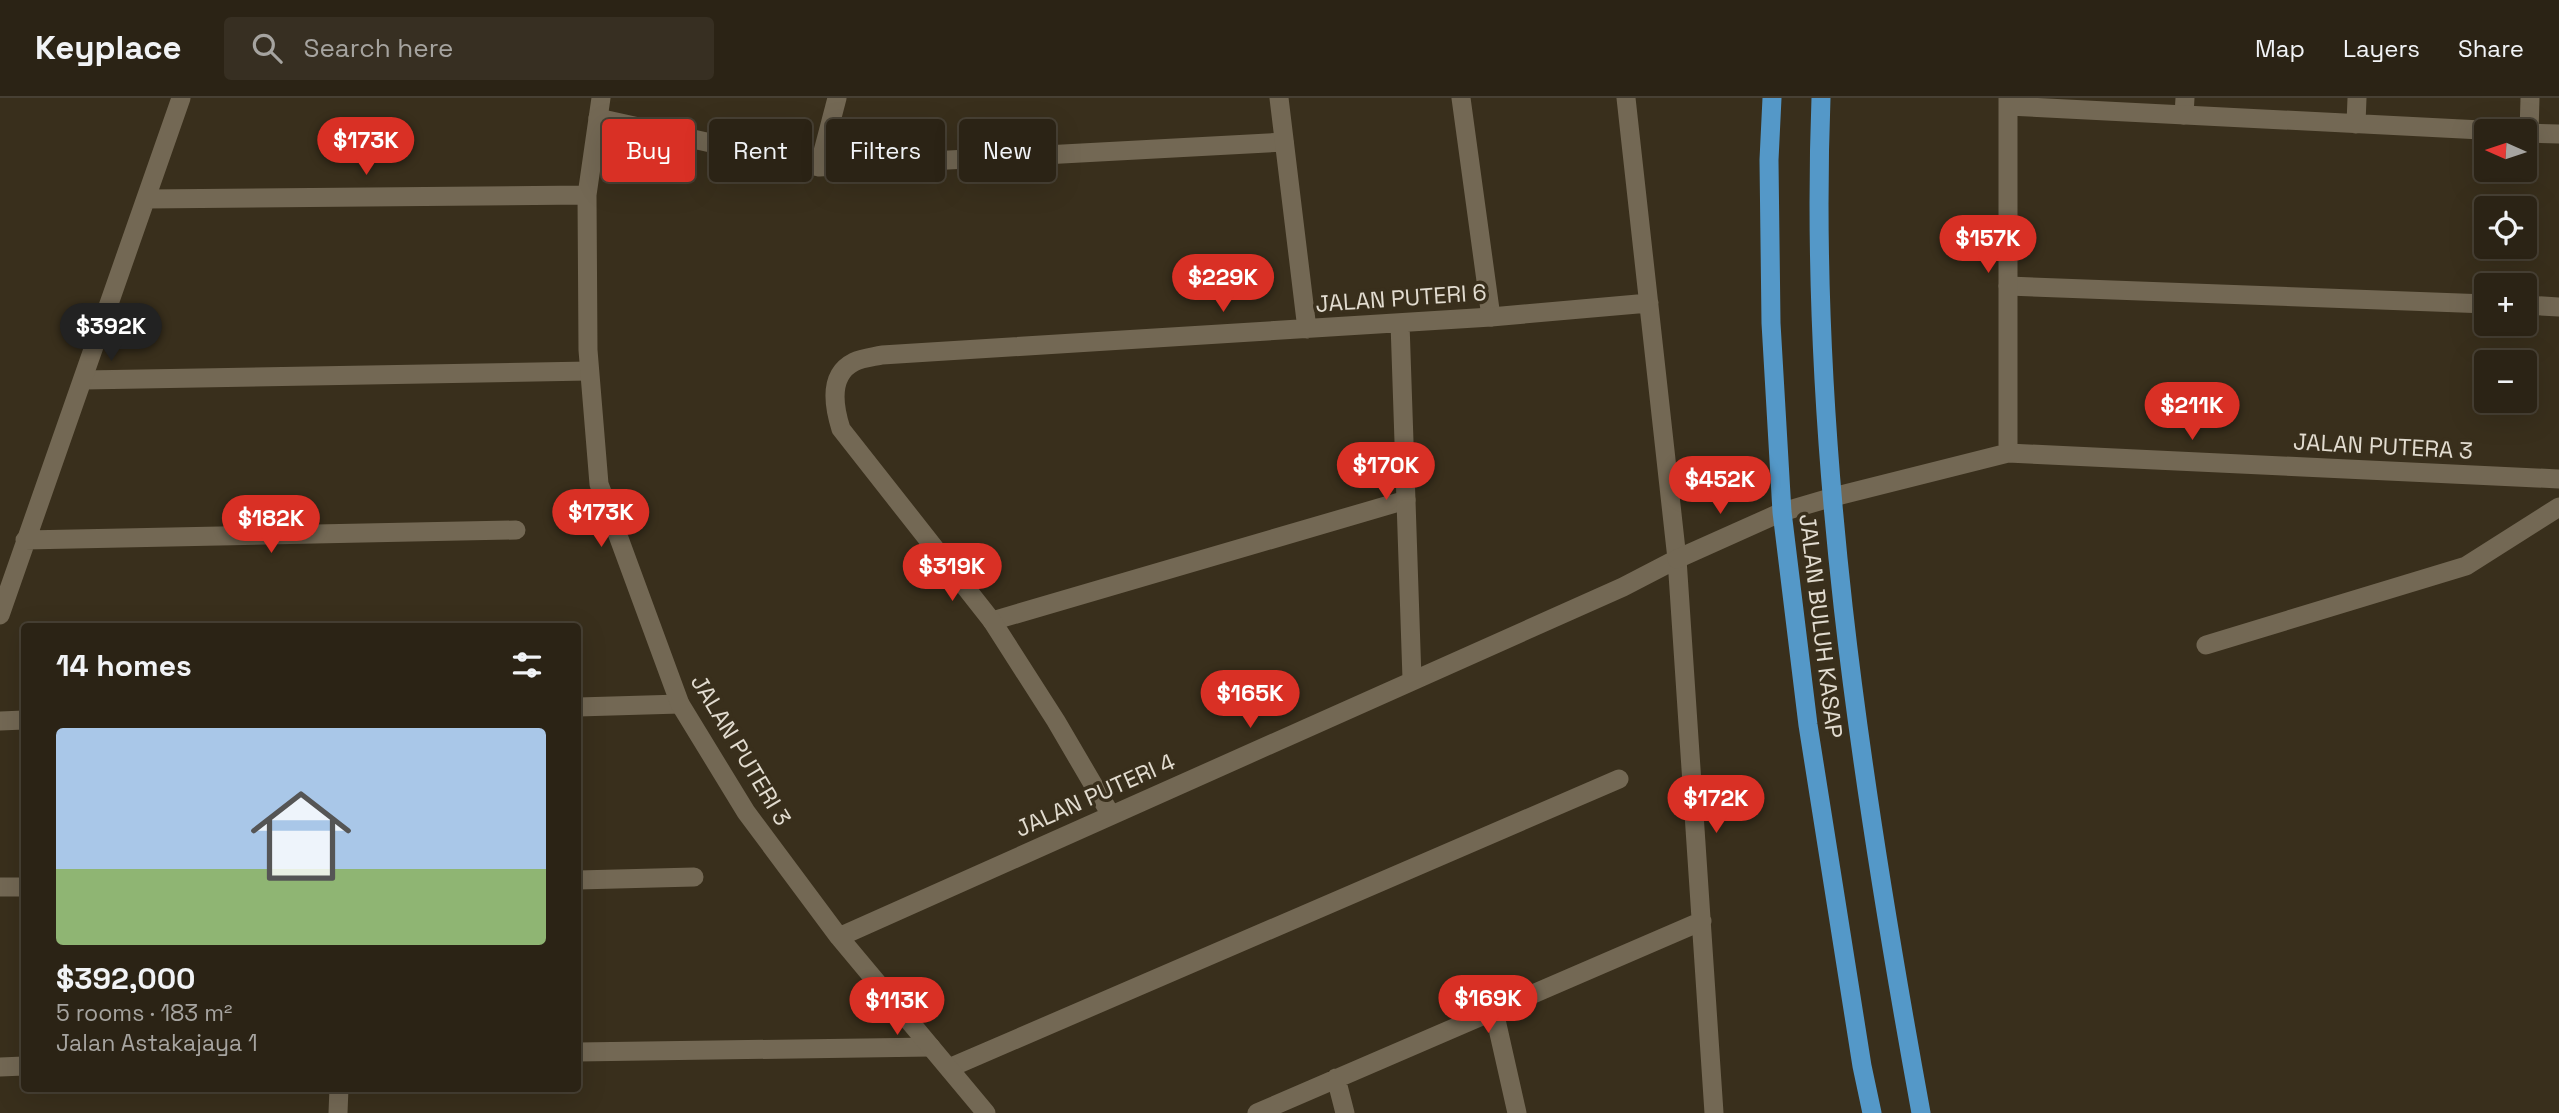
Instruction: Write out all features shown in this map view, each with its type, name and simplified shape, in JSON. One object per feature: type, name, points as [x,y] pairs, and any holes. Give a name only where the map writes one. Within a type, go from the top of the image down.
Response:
[{"type":"highway","name":"JALAN BULUH KASAP","points":[[1772,98],[1769,160],[1771,323],[1782,512],[1808,725],[1872,1113]]},
{"type":"highway","name":"JALAN BULUH KASAP","points":[[1821,98],[1820,323],[1833,497],[1856,714],[1921,1113]]},
{"type":"street","points":[[0,615],[181,98]]},
{"type":"street","name":"JALAN PUTERI 3","points":[[601,98],[587,195],[589,371],[599,484],[680,704],[746,812],[839,937],[986,1113]]},
{"type":"street","points":[[819,167],[837,98]]},
{"type":"street","points":[[1279,98],[1307,329]]},
{"type":"street","points":[[1461,98],[1491,317]]},
{"type":"street","points":[[1626,98],[1677,559],[1714,1113]]},
{"type":"street","points":[[2356,124],[2357,98]]},
{"type":"street","points":[[2528,119],[2530,98]]},
{"type":"street","points":[[2008,453],[2008,102],[2184,107],[2356,124],[2474,130]]},
{"type":"street","points":[[598,118],[819,167],[1284,142]]},
{"type":"street","points":[[2538,133],[2559,134]]},
{"type":"street","points":[[146,199],[587,195]]},
{"type":"street","points":[[2008,286],[2474,304]]},
{"type":"street","name":"JALAN PUTERI 6","points":[[992,621],[841,429],[835,408],[835,387],[841,374],[853,362],[882,355],[1491,317],[1649,303]]},
{"type":"street","points":[[2537,306],[2559,307]]},
{"type":"street","points":[[1400,323],[1412,679]]},
{"type":"street","points":[[83,380],[589,371]]},
{"type":"street","name":"JALAN PUTERA 3","points":[[1782,512],[2008,453],[2559,480]]},
{"type":"street","points":[[1111,815],[1056,721],[992,621],[1406,500]]},
{"type":"street","points":[[2206,645],[2466,566],[2559,507]]},
{"type":"street","name":"JALAN PUTERI 4","points":[[839,937],[1623,587],[1677,559],[1782,512]]},
{"type":"street","points":[[25,540],[516,530]]},
{"type":"street","points":[[581,707],[680,704]]},
{"type":"street","points":[[0,721],[21,720]]},
{"type":"street","points":[[949,1068],[1619,779]]},
{"type":"street","points":[[581,880],[694,877]]},
{"type":"street","points":[[0,887],[21,887]]},
{"type":"street","points":[[1257,1113],[1702,921]]},
{"type":"street","points":[[1494,1010],[1517,1113]]},
{"type":"street","points":[[581,1052],[932,1047]]},
{"type":"street","points":[[0,1067],[21,1066]]},
{"type":"street","points":[[1336,1079],[1345,1113]]},
{"type":"street","points":[[338,1113],[339,1092]]}]
